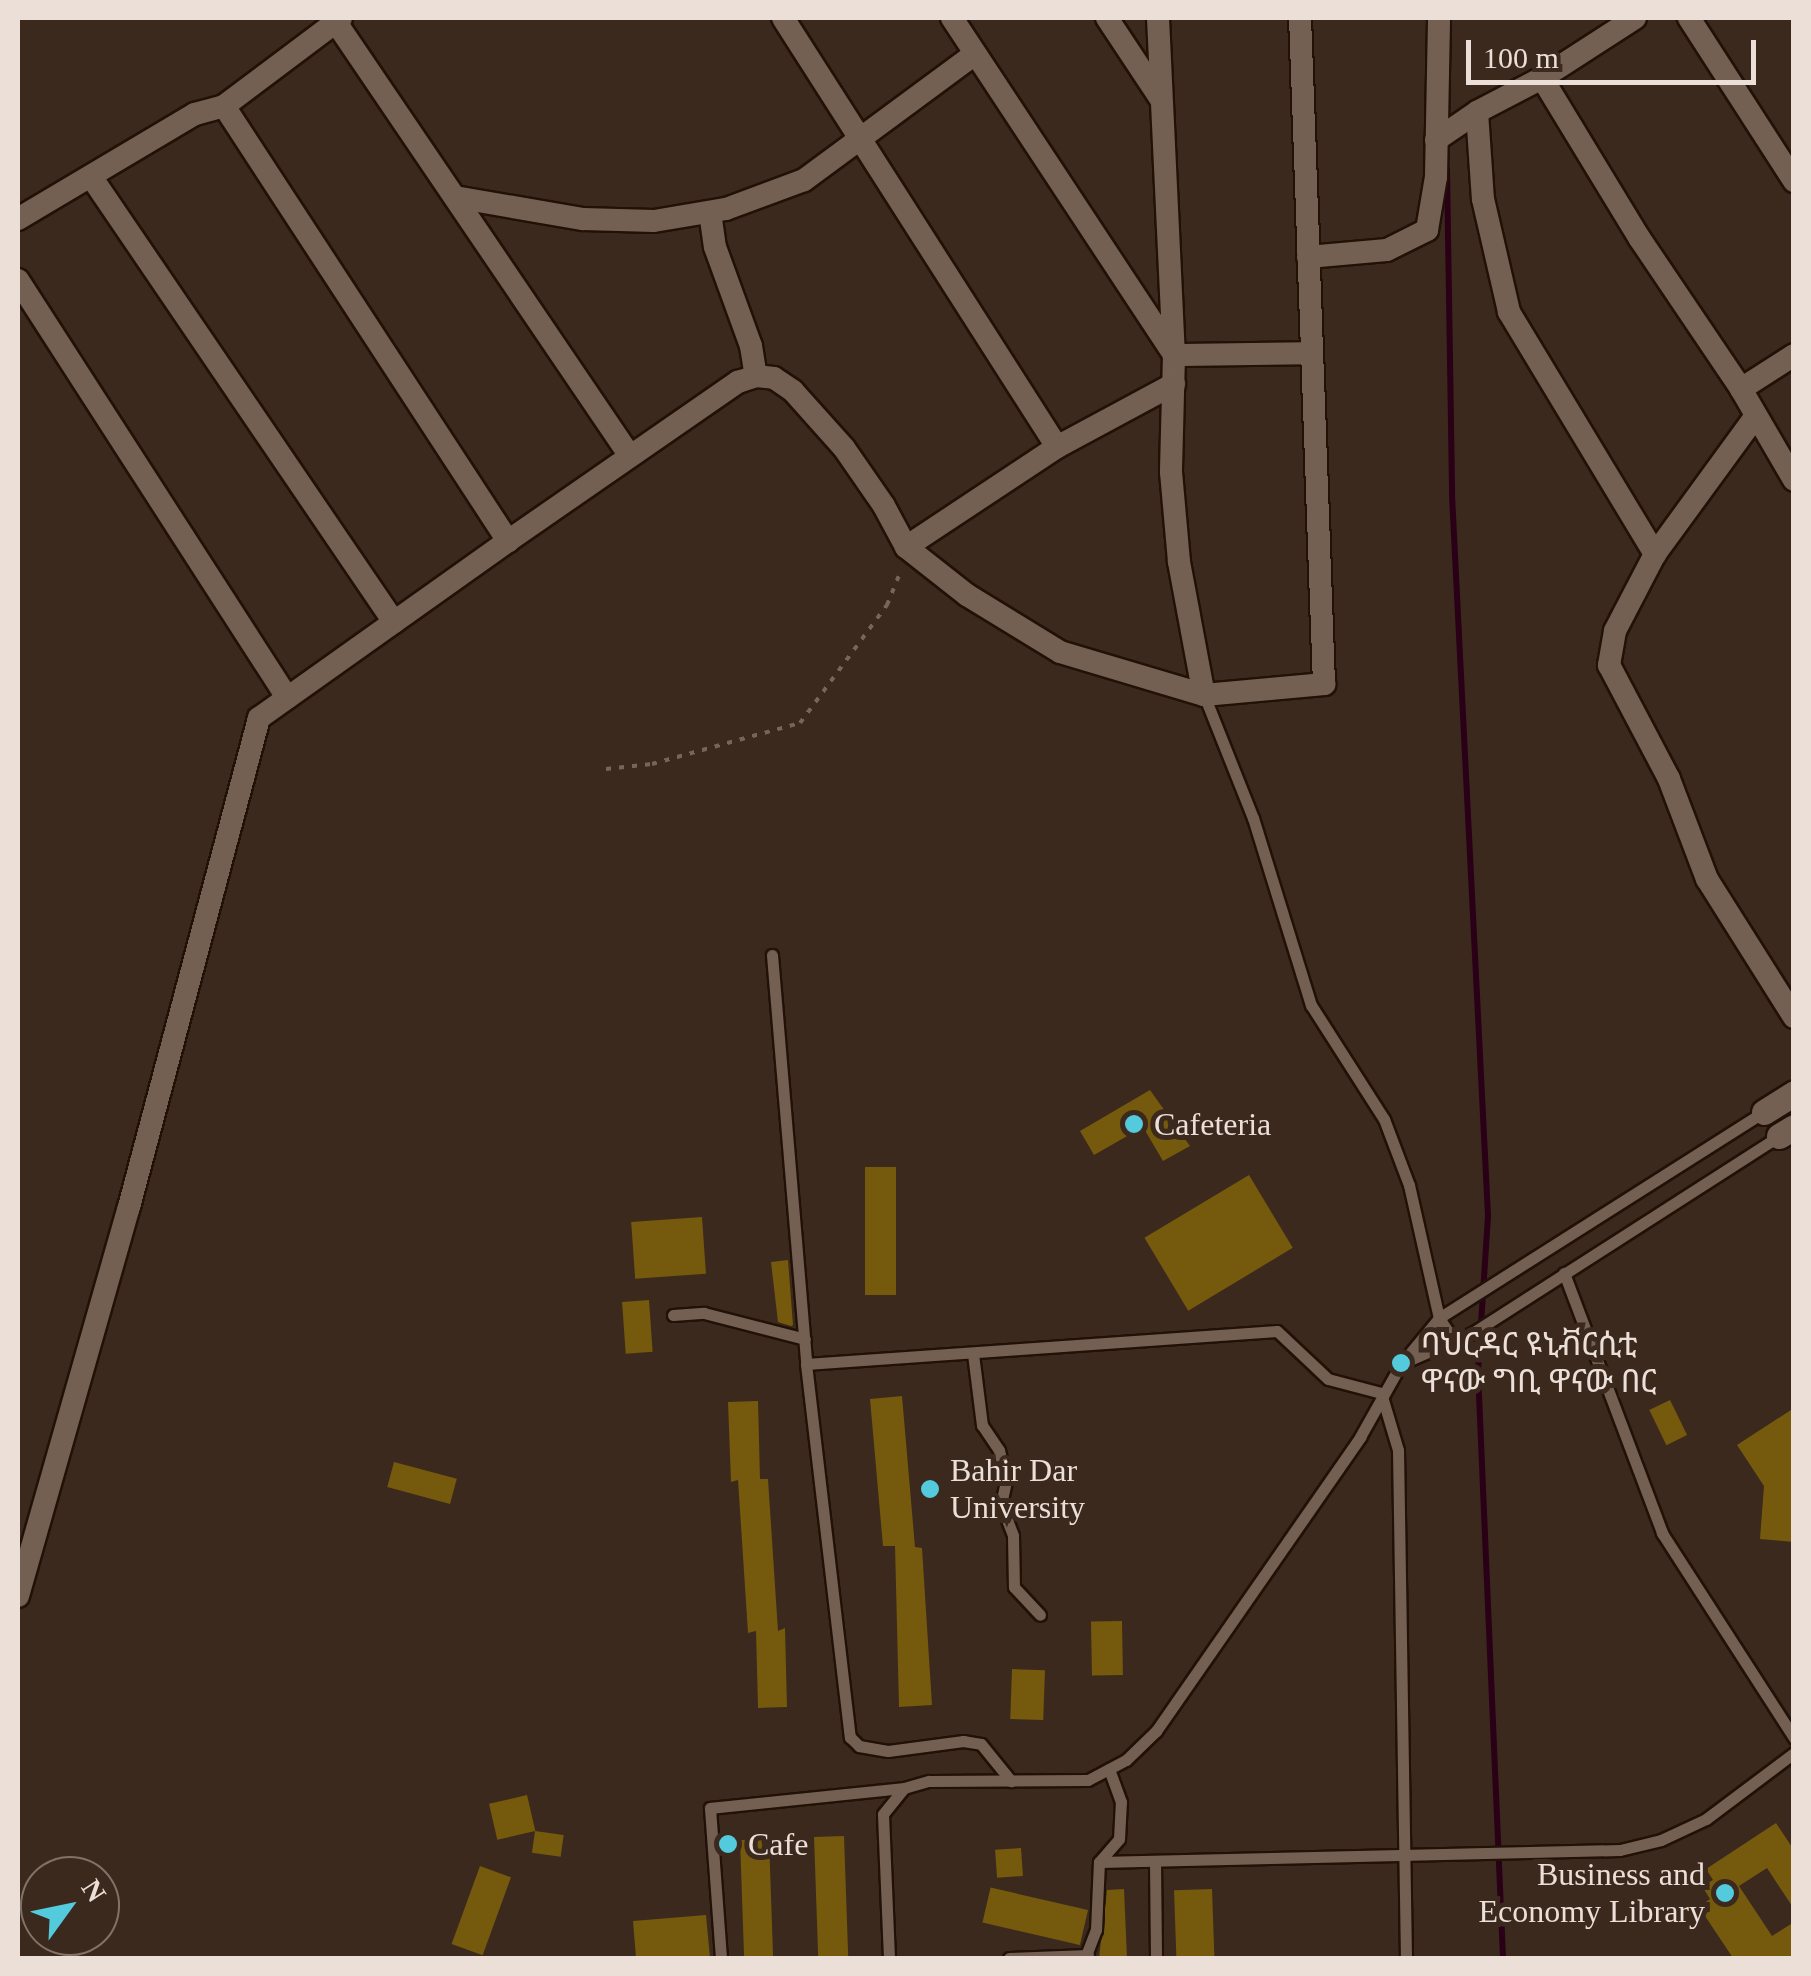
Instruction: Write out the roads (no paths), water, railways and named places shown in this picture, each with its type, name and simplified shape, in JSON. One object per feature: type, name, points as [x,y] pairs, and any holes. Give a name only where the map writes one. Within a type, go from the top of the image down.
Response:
[{"type":"street","points":[[783,18],[1057,446]]},
{"type":"street","points":[[952,18],[1174,356]]},
{"type":"street","points":[[1107,18],[1161,99]]},
{"type":"street","points":[[1158,18],[1174,356],[1171,472],[1179,562],[1204,695]]},
{"type":"street","points":[[18,1596],[129,1207],[259,718],[508,541],[738,382],[756,376],[774,378],[794,392],[844,448],[906,546],[967,595],[1060,652],[1204,695],[1324,684],[1300,18]]},
{"type":"street","points":[[1308,257],[1387,250],[1427,230],[1438,139],[1439,18]]},
{"type":"street","points":[[1438,139],[1634,18]]},
{"type":"street","points":[[1689,18],[1794,182]]},
{"type":"street","points":[[18,219],[195,114],[224,106],[336,19],[630,456]]},
{"type":"street","points":[[455,197],[583,219],[654,221],[710,212],[804,180],[975,54]]},
{"type":"street","points":[[1542,78],[1640,238],[1741,389],[1794,480]]},
{"type":"street","points":[[224,106],[508,541]]},
{"type":"street","points":[[1478,112],[1483,199],[1509,312],[1655,554]]},
{"type":"street","points":[[92,178],[394,622]]},
{"type":"street","points":[[710,212],[715,247],[751,346],[756,376]]},
{"type":"street","points":[[18,280],[287,698]]},
{"type":"street","points":[[1174,356],[1312,353]]},
{"type":"street","points":[[1741,389],[1794,356]]},
{"type":"street","points":[[906,546],[1057,446],[1174,384]]},
{"type":"street","points":[[1755,417],[1655,554],[1616,631],[1608,666],[1669,778],[1708,879],[1794,1017]]},
{"type":"street","points":[[1764,1112],[1794,1093]]},
{"type":"lane","points":[[1204,695],[1253,818],[1310,1006],[1390,1136],[1408,1184],[1439,1318],[1456,1343]]},
{"type":"lane","points":[[772,955],[806,1364],[850,1737],[859,1746],[888,1750],[963,1742],[982,1744],[1011,1780]]},
{"type":"lane","points":[[721,1958],[710,1808],[904,1788],[929,1781],[1088,1780],[1126,1760],[1156,1731],[1360,1437],[1380,1393],[1439,1318],[1764,1112]]},
{"type":"lane","points":[[1401,1364],[1456,1343],[1786,1132]]},
{"type":"lane","points":[[1564,1273],[1662,1533],[1794,1738]]},
{"type":"lane","points":[[673,1314],[704,1313],[805,1339]]},
{"type":"lane","points":[[806,1364],[1277,1331],[1328,1379],[1380,1393]]},
{"type":"lane","points":[[973,1354],[982,1426],[998,1450],[1006,1481],[1001,1504],[1013,1536],[1014,1587],[1040,1614]]},
{"type":"lane","points":[[1380,1393],[1398,1450],[1406,1958]]},
{"type":"lane","points":[[1099,1862],[1404,1858],[1620,1850],[1661,1840],[1706,1819],[1794,1753]]},
{"type":"lane","points":[[1009,1958],[1087,1957],[1096,1930],[1099,1862],[1119,1839],[1121,1802],[1109,1769]]},
{"type":"lane","points":[[889,1958],[883,1814],[904,1788]]},
{"type":"lane","points":[[1155,1862],[1156,1958]]},
{"type":"waterway","points":[[1447,169],[1452,495],[1488,1216],[1478,1371],[1503,1958]]},
{"type":"place","name":"Cafeteria","points":[[1134,1124]]},
{"type":"place","name":"ባህርዳር ዩኒቭርሲቲ ዋናው ግቢ ዋናው በር","points":[[1401,1363]]},
{"type":"place","name":"Bahir Dar University","points":[[930,1489]]},
{"type":"place","name":"Cafe","points":[[728,1844]]},
{"type":"place","name":"Business and Economy Library","points":[[1725,1893]]}]
